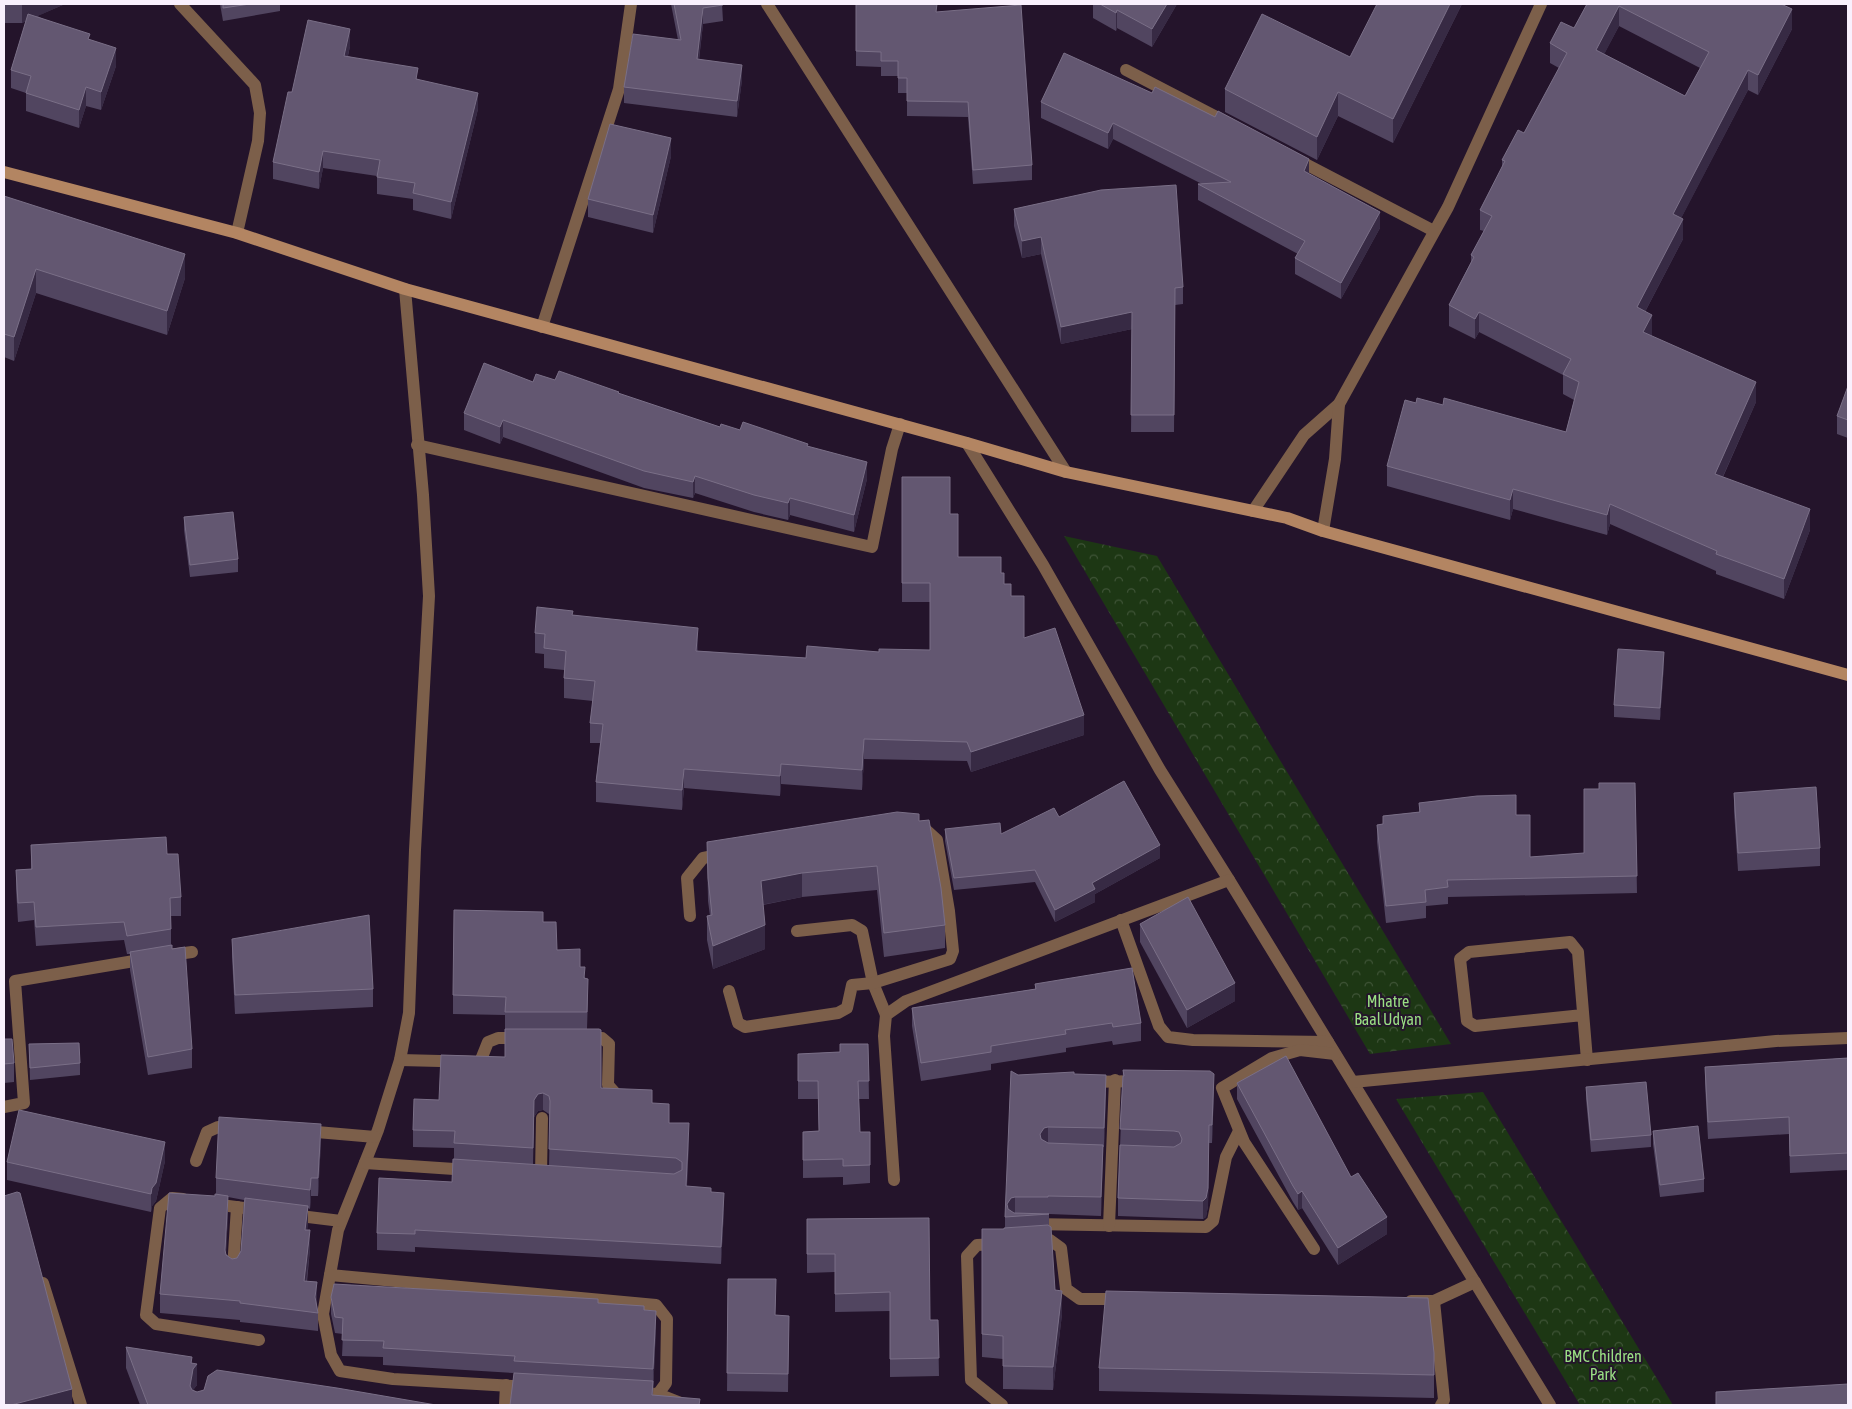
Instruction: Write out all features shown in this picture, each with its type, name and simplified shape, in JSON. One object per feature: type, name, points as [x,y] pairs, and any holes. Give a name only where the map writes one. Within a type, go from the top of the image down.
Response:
[{"type":"main road","points":[[4,172],[237,233],[405,289],[900,424],[1066,472],[1287,518],[1323,531],[1848,675]]},
{"type":"street","points":[[180,4],[255,85],[260,113],[258,141],[237,233]]},
{"type":"street","points":[[542,327],[619,89],[631,4]]},
{"type":"street","points":[[767,4],[1066,472]]},
{"type":"street","points":[[1254,511],[1304,435],[1339,404],[1448,207],[1541,4]]},
{"type":"street","points":[[1126,70],[1240,130]]},
{"type":"street","points":[[1284,152],[1434,231]]},
{"type":"street","points":[[405,289],[417,445],[423,495],[429,596],[415,850],[409,1013],[400,1060],[375,1137],[338,1230],[323,1314],[331,1355],[340,1371],[393,1379],[544,1388]]},
{"type":"street","points":[[1323,531],[1336,459],[1339,404]]},
{"type":"street","points":[[417,445],[872,546],[892,448],[900,424]]},
{"type":"street","points":[[968,443],[1043,565],[1160,770],[1550,1405]]},
{"type":"street","points":[[729,991],[738,1023],[745,1027],[838,1013],[846,1008],[852,986],[873,983],[950,959],[953,951],[949,911],[937,840],[926,830],[906,829]]},
{"type":"street","points":[[690,916],[687,878],[703,858],[732,852]]},
{"type":"street","points":[[886,1015],[906,1002],[1229,880]]},
{"type":"street","points":[[1121,920],[1159,1026],[1168,1037],[1193,1040],[1328,1042]]},
{"type":"street","points":[[797,931],[852,925],[862,931],[873,983],[886,1015],[884,1036],[894,1180]]},
{"type":"street","points":[[1584,1015],[1475,1026],[1467,1021],[1460,959],[1469,952],[1570,942],[1578,952],[1584,1015],[1587,1060]]},
{"type":"street","points":[[4,1107],[24,1103],[15,981],[192,952]]},
{"type":"street","points":[[400,1060],[480,1062],[488,1042],[498,1038],[536,1038]]},
{"type":"street","points":[[573,1038],[602,1038],[609,1044],[608,1085],[617,1095],[640,1098]]},
{"type":"street","points":[[1353,1082],[1776,1041],[1848,1038]]},
{"type":"street","points":[[1314,1249],[1244,1142],[1218,1085],[1272,1058],[1300,1050],[1336,1054]]},
{"type":"street","points":[[1109,1226],[1115,1080]]},
{"type":"street","points":[[1076,1082],[1154,1081]]},
{"type":"street","points":[[541,1174],[542,1118]]},
{"type":"street","points":[[196,1161],[207,1132],[218,1127],[247,1129]]},
{"type":"street","points":[[296,1131],[375,1137]]},
{"type":"street","points":[[1024,1223],[1206,1227],[1213,1221],[1226,1157],[1239,1131]]},
{"type":"street","points":[[365,1163],[482,1170]]},
{"type":"street","points":[[259,1340],[156,1324],[146,1315],[160,1208],[172,1198],[341,1221]]},
{"type":"street","points":[[232,1269],[237,1207]]},
{"type":"street","points":[[1002,1405],[971,1380],[967,1256],[977,1245],[1050,1240],[1061,1248],[1066,1288],[1080,1299],[1129,1299]]},
{"type":"street","points":[[38,1267],[81,1405]]},
{"type":"street","points":[[330,1275],[656,1304],[667,1319],[666,1383],[658,1394]]},
{"type":"street","points":[[1394,1301],[1434,1301],[1475,1282]]},
{"type":"street","points":[[1434,1301],[1444,1400],[1441,1405]]},
{"type":"street","points":[[505,1405],[506,1386]]},
{"type":"street","points":[[620,1392],[658,1394],[686,1405]]},
{"type":"green space","name":"Mhatre Baal Udyan","points":[[1064,536],[1157,556],[1451,1044],[1370,1054]]},
{"type":"green space","name":"BMC Children Park","points":[[1483,1092],[1673,1405],[1580,1405],[1396,1099]]},
{"type":"building","points":[[223,4],[250,4],[223,8]]},
{"type":"building","points":[[674,4],[723,5],[703,8],[697,59],[742,65],[737,101],[624,87],[633,34],[681,40]]},
{"type":"building","points":[[856,4],[937,4],[936,12],[1021,5],[1032,165],[973,170],[968,102],[907,101],[907,78],[898,78],[898,61],[881,61],[881,52],[856,51]]},
{"type":"building","points":[[1100,4],[1167,4],[1152,29],[1117,10],[1116,13]]},
{"type":"building","points":[[1377,4],[1450,4],[1393,119],[1338,92],[1317,137],[1225,89],[1262,14],[1350,57]]},
{"type":"building","points":[[1587,4],[1781,4],[1792,9],[1758,75],[1748,70],[1673,214],[1683,219],[1637,307],[1652,315],[1643,332],[1756,382],[1715,474],[1810,509],[1784,579],[1716,554],[1717,551],[1610,504],[1607,515],[1513,489],[1510,500],[1387,466],[1405,400],[1416,403],[1417,398],[1443,405],[1444,398],[1566,432],[1579,382],[1563,374],[1571,359],[1479,312],[1475,319],[1449,305],[1474,257],[1471,255],[1492,216],[1480,210],[1505,161],[1502,160],[1518,130],[1524,133],[1567,53],[1550,43],[1561,22],[1574,28]],"holes":[[[1619,6],[1709,52],[1685,96],[1596,50]]]},
{"type":"building","points":[[28,14],[90,34],[88,39],[116,48],[101,92],[86,87],[79,110],[26,93],[31,76],[11,70]]},
{"type":"building","points":[[308,20],[350,29],[344,56],[418,68],[416,79],[478,93],[451,202],[413,193],[415,183],[377,177],[380,160],[323,151],[319,172],[273,162],[288,92],[292,92]]},
{"type":"building","points":[[1064,53],[1152,93],[1155,87],[1215,117],[1218,111],[1309,159],[1304,171],[1380,212],[1341,283],[1295,258],[1305,241],[1198,184],[1231,182],[1113,123],[1108,133],[1041,102]]},
{"type":"building","points":[[610,124],[671,138],[653,215],[588,199]]},
{"type":"building","points":[[1176,185],[1183,287],[1175,288],[1174,415],[1131,415],[1132,312],[1061,327],[1041,237],[1022,241],[1014,209],[1101,190]]},
{"type":"building","points":[[4,196],[185,254],[167,311],[36,269],[14,337],[4,334]]},
{"type":"building","points":[[484,363],[533,382],[536,374],[555,380],[559,371],[720,427],[721,424],[740,430],[743,422],[808,444],[807,446],[867,462],[854,515],[790,498],[788,503],[754,495],[695,476],[693,482],[644,471],[503,420],[500,427],[464,413]]},
{"type":"building","points":[[1848,386],[1848,420],[1837,416]]},
{"type":"building","points":[[902,477],[950,477],[950,514],[958,514],[958,557],[1001,557],[1001,573],[1004,573],[1004,584],[1011,584],[1011,596],[1024,596],[1024,638],[1055,628],[1084,715],[971,752],[967,742],[864,739],[862,770],[781,764],[780,776],[684,769],[682,790],[596,782],[603,724],[590,723],[595,681],[564,678],[566,651],[544,648],[545,634],[535,633],[537,607],[573,611],[572,615],[698,628],[696,651],[806,658],[807,646],[879,652],[879,649],[930,650],[930,583],[902,583]]},
{"type":"building","points":[[233,512],[238,559],[190,565],[184,517]]},
{"type":"building","points":[[1618,649],[1664,652],[1660,708],[1614,705]]},
{"type":"building","points":[[1124,781],[1160,845],[1092,883],[1095,889],[1055,910],[1035,870],[954,878],[945,829],[1000,823],[1001,834],[1054,808],[1059,817]]},
{"type":"building","points":[[1599,783],[1635,783],[1637,876],[1447,880],[1448,887],[1425,890],[1426,902],[1386,906],[1377,825],[1383,824],[1383,816],[1420,812],[1419,803],[1477,796],[1516,795],[1516,815],[1530,815],[1530,857],[1584,853],[1584,789],[1599,789]]},
{"type":"building","points":[[1816,787],[1820,848],[1738,853],[1734,793]]},
{"type":"building","points":[[897,812],[919,814],[919,821],[929,820],[941,888],[945,925],[884,933],[877,866],[802,873],[761,881],[765,925],[713,946],[707,916],[712,915],[707,842]]},
{"type":"building","points":[[166,837],[167,854],[178,854],[181,897],[170,898],[171,929],[127,936],[124,922],[36,927],[34,902],[18,903],[16,870],[32,869],[31,845]]},
{"type":"building","points":[[1188,897],[1235,983],[1187,1010],[1140,924]]},
{"type":"building","points":[[454,910],[543,912],[543,922],[556,922],[557,950],[580,949],[580,967],[585,967],[584,978],[588,979],[587,1012],[505,1012],[506,997],[453,995]]},
{"type":"building","points":[[369,915],[373,989],[235,995],[232,939]]},
{"type":"building","points":[[172,945],[172,949],[185,947],[192,1049],[148,1057],[130,952]]},
{"type":"building","points":[[1132,968],[1141,1023],[1113,1027],[1112,1023],[1065,1030],[1066,1034],[991,1046],[991,1052],[921,1063],[912,1008],[1036,989],[1035,984]]},
{"type":"building","points":[[505,1029],[601,1030],[601,1088],[652,1090],[652,1103],[669,1104],[669,1123],[689,1123],[686,1186],[711,1188],[711,1192],[724,1193],[721,1247],[415,1230],[415,1234],[377,1233],[379,1178],[452,1182],[453,1159],[674,1174],[682,1170],[682,1162],[676,1158],[549,1149],[550,1101],[549,1096],[543,1093],[538,1094],[534,1100],[533,1148],[454,1143],[455,1131],[413,1130],[414,1099],[439,1100],[441,1055],[505,1057]]},
{"type":"building","points":[[4,1039],[12,1039],[14,1063],[4,1064]]},
{"type":"building","points":[[79,1043],[80,1063],[30,1068],[29,1044]]},
{"type":"building","points":[[840,1044],[868,1044],[869,1081],[858,1081],[860,1132],[870,1132],[870,1165],[843,1166],[843,1159],[803,1160],[803,1132],[819,1131],[818,1081],[798,1081],[798,1054],[840,1052]]},
{"type":"building","points":[[1286,1056],[1351,1177],[1358,1173],[1387,1217],[1338,1248],[1302,1191],[1298,1194],[1293,1186],[1237,1083]]},
{"type":"building","points":[[1848,1058],[1848,1153],[1790,1156],[1789,1117],[1708,1122],[1705,1067]]},
{"type":"building","points":[[1123,1070],[1210,1071],[1214,1074],[1212,1125],[1209,1125],[1208,1188],[1206,1198],[1203,1201],[1118,1198],[1120,1145],[1174,1147],[1181,1143],[1182,1139],[1179,1132],[1174,1131],[1120,1129]]},
{"type":"building","points":[[1011,1071],[1018,1075],[1074,1072],[1074,1074],[1106,1075],[1104,1128],[1048,1127],[1044,1128],[1040,1134],[1041,1139],[1048,1143],[1103,1145],[1101,1197],[1015,1197],[1011,1198],[1007,1204],[1008,1209],[1014,1213],[1049,1214],[1005,1217]]},
{"type":"building","points":[[1646,1082],[1651,1135],[1591,1140],[1586,1087]]},
{"type":"building","points":[[19,1110],[165,1142],[156,1183],[152,1188],[151,1194],[7,1162]]},
{"type":"building","points":[[219,1117],[321,1124],[318,1178],[311,1178],[310,1190],[216,1178]]},
{"type":"building","points":[[1698,1126],[1704,1179],[1660,1185],[1653,1131]]},
{"type":"building","points":[[17,1192],[20,1193],[72,1389],[11,1405],[4,1405],[4,1196]]},
{"type":"building","points":[[169,1193],[228,1196],[225,1250],[226,1255],[232,1259],[237,1258],[241,1251],[245,1198],[308,1206],[305,1230],[310,1230],[304,1281],[317,1282],[315,1297],[318,1313],[240,1303],[240,1301],[160,1294]]},
{"type":"building","points":[[929,1218],[930,1320],[938,1320],[939,1358],[890,1359],[890,1292],[835,1294],[835,1254],[807,1254],[807,1219]]},
{"type":"building","points":[[1048,1225],[1051,1227],[1055,1290],[1062,1291],[1053,1367],[1003,1366],[1003,1336],[982,1334],[982,1229]]},
{"type":"building","points":[[728,1279],[776,1279],[775,1315],[789,1316],[788,1374],[727,1373]]},
{"type":"building","points":[[334,1284],[598,1299],[598,1303],[644,1306],[644,1310],[656,1311],[653,1369],[514,1361],[515,1356],[383,1348],[384,1341],[342,1340],[343,1318],[335,1317],[331,1297]]},
{"type":"building","points":[[1106,1291],[1428,1298],[1434,1353],[1434,1375],[1099,1368]]},
{"type":"building","points":[[126,1347],[192,1357],[191,1363],[197,1364],[193,1369],[190,1386],[192,1390],[197,1392],[204,1390],[208,1376],[217,1370],[436,1405],[148,1405]]},
{"type":"building","points":[[514,1373],[653,1381],[652,1395],[700,1399],[699,1405],[510,1405]]},
{"type":"building","points":[[1848,1384],[1848,1405],[1716,1405],[1716,1392]]}]
